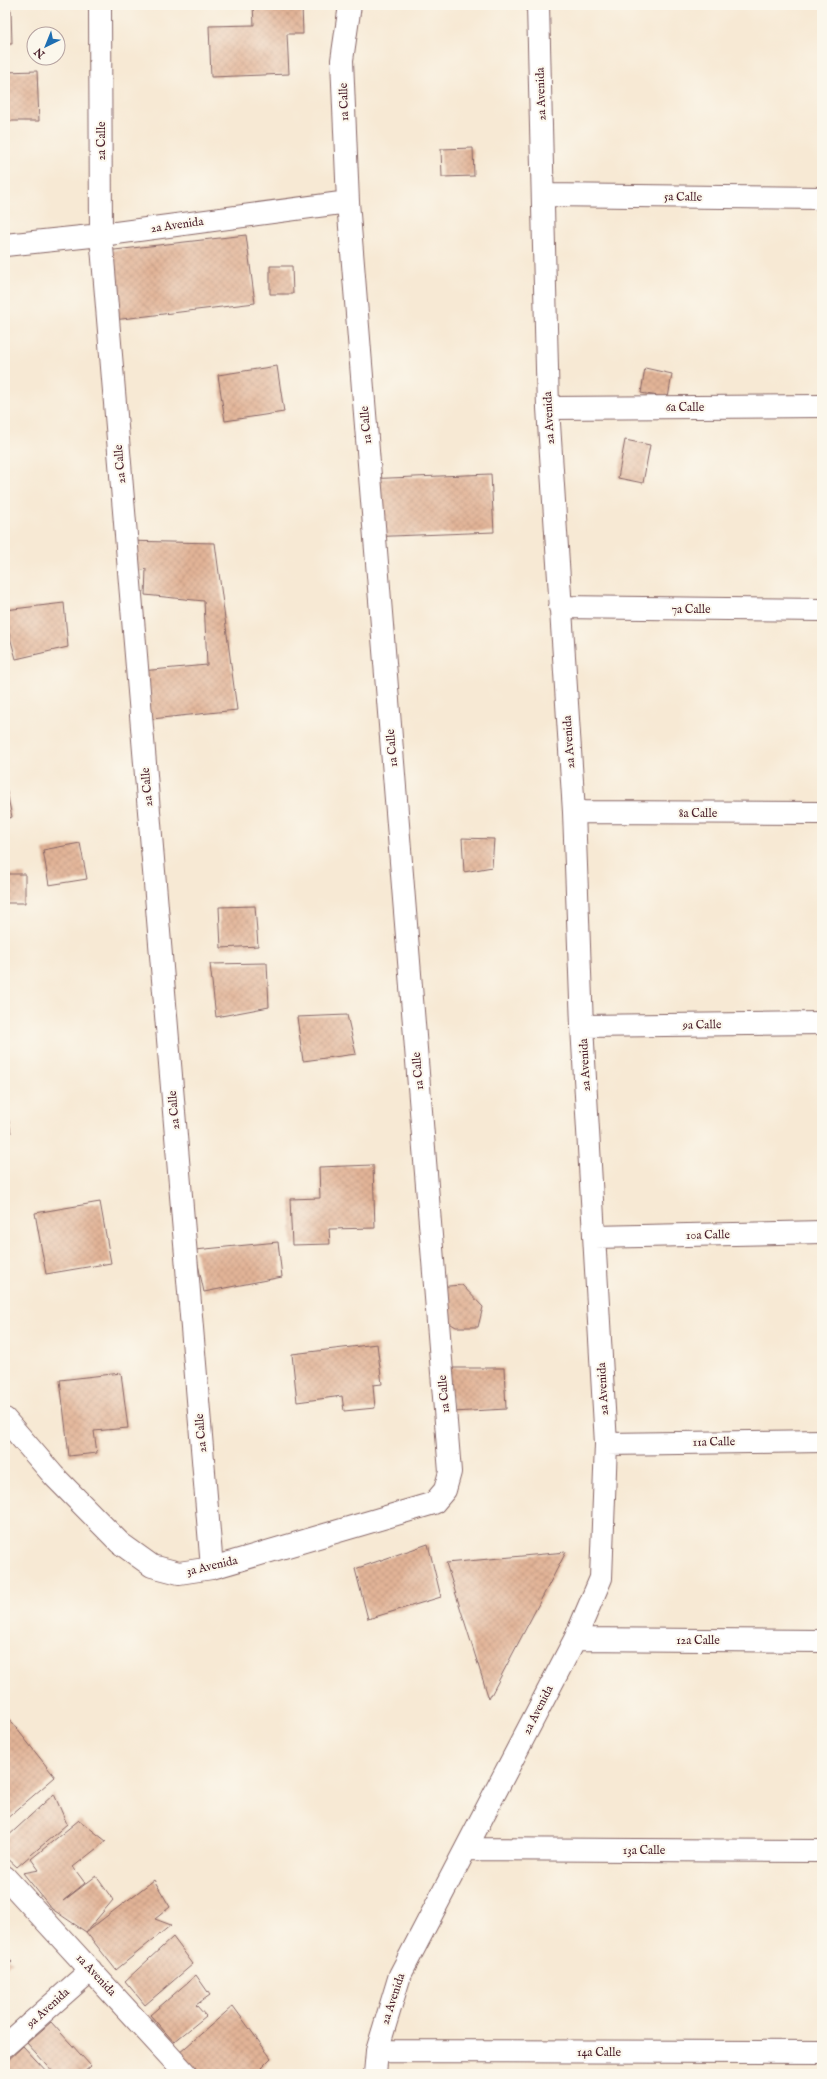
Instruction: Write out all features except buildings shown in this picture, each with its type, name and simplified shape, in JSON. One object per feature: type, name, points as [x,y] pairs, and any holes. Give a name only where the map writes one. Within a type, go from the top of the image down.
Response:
[{"type":"street","name":"2a Calle","points":[[100,5],[101,236],[212,1568]]},
{"type":"street","name":"1a Calle","points":[[350,5],[342,60],[348,202],[450,1472],[445,1490]]},
{"type":"street","name":"2a Avenida","points":[[375,2074],[376,2051],[400,1975],[575,1639],[602,1578],[606,1444],[582,1026],[574,812],[548,408],[544,196],[538,5]]},
{"type":"street","name":"5a Calle","points":[[544,196],[822,198]]},
{"type":"street","name":"2a Avenida","points":[[5,245],[101,236],[348,202]]},
{"type":"street","name":"6a Calle","points":[[548,408],[822,406]]},
{"type":"street","name":"7a Calle","points":[[560,607],[822,610]]},
{"type":"street","name":"8a Calle","points":[[574,812],[822,813]]},
{"type":"street","name":"9a Calle","points":[[582,1026],[822,1023]]},
{"type":"street","name":"10a Calle","points":[[594,1237],[822,1232]]},
{"type":"street","name":"3a Avenida","points":[[5,1419],[54,1476],[120,1543],[152,1566],[178,1573],[212,1568],[434,1503],[445,1490]]},
{"type":"street","name":"11a Calle","points":[[606,1444],[822,1441]]},
{"type":"street","name":"12a Calle","points":[[575,1639],[822,1641]]},
{"type":"street","name":"13a Calle","points":[[466,1849],[822,1851]]},
{"type":"street","name":"1a Avenida","points":[[5,1877],[186,2074]]},
{"type":"street","name":"9a Avenida","points":[[5,2046],[91,1970]]},
{"type":"street","name":"14a Calle","points":[[376,2051],[822,2052]]}]
